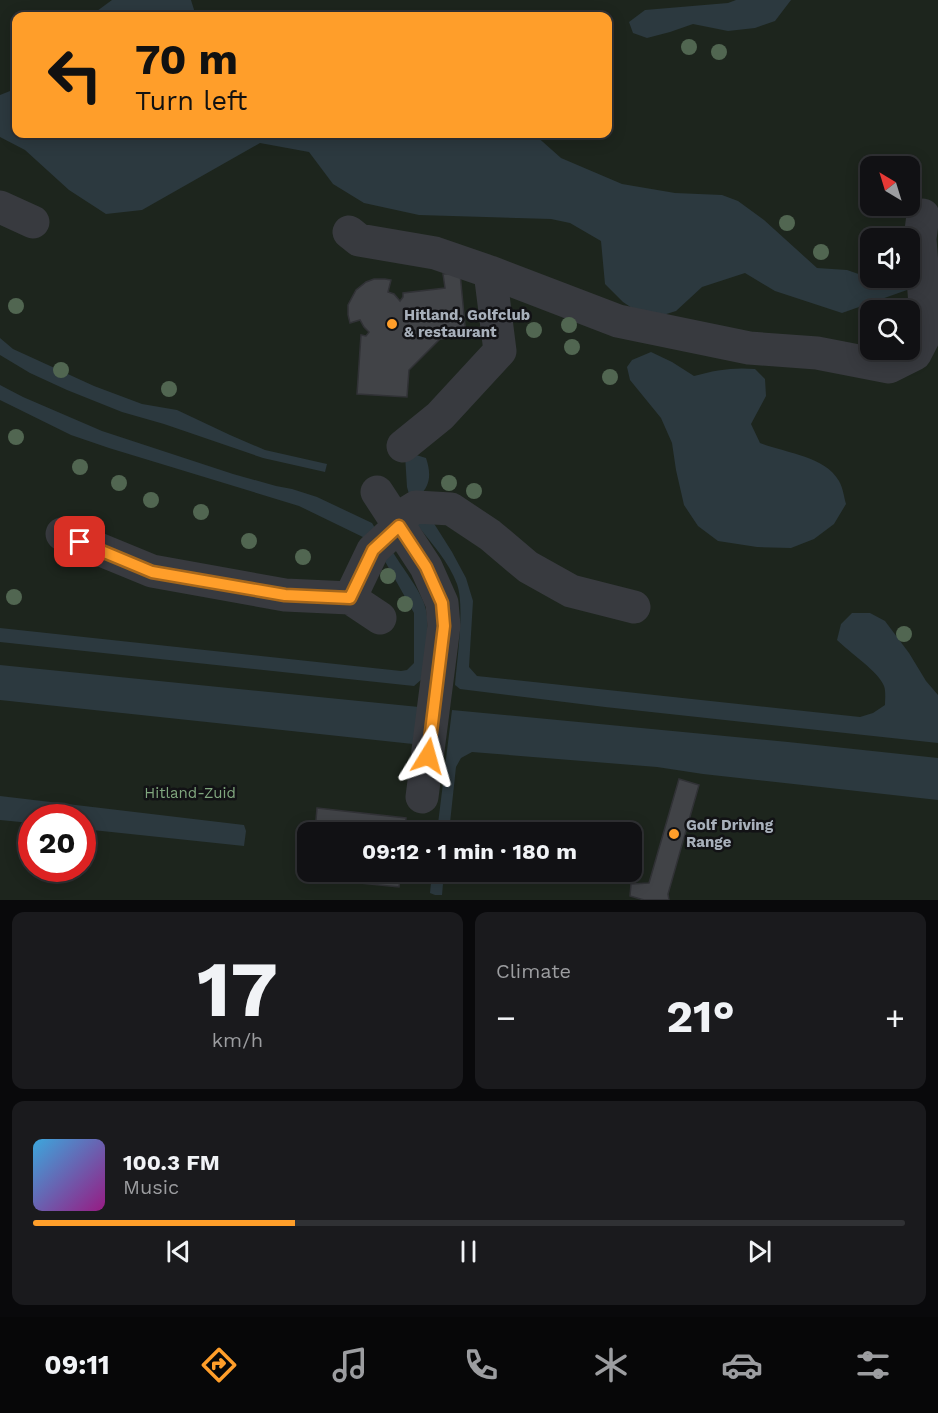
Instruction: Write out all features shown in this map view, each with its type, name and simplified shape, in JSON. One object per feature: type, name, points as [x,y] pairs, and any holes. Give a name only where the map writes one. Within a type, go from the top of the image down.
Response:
[{"type":"lane","points":[[0,207],[33,222]]},
{"type":"lane","points":[[349,232],[359,240],[435,253],[618,321],[749,348],[817,353],[889,367],[915,354],[927,331],[920,239],[924,215]]},
{"type":"lane","points":[[403,446],[440,416],[500,351],[490,272]]},
{"type":"lane","points":[[378,492],[426,567],[442,603],[444,626],[422,797]]},
{"type":"lane","points":[[350,598],[373,550],[397,523],[416,507],[451,509],[490,535],[528,567],[571,591],[634,607]]},
{"type":"lane","points":[[62,534],[152,572],[285,595],[350,598],[380,618]]},
{"type":"green space","name":"Hitland-Zuid","points":[[0,0],[938,0],[938,900],[0,900]]},
{"type":"shaded area","points":[[112,0],[191,0],[195,12],[94,12]]},
{"type":"shaded area","points":[[736,0],[791,0],[775,21],[755,28],[728,31],[693,24],[647,38],[633,33],[629,22],[645,10],[728,3]]},
{"type":"shaded area","points":[[12,88],[12,138],[538,138],[561,158],[622,184],[675,193],[722,195],[738,201],[764,220],[817,268],[847,270],[860,275],[860,288],[907,288],[907,290],[879,300],[860,300],[860,307],[842,313],[775,291],[745,273],[702,287],[676,311],[660,316],[644,316],[623,302],[605,284],[601,241],[570,223],[551,219],[419,215],[364,203],[333,184],[309,152],[260,143],[142,210],[106,214],[69,190],[25,150],[0,137],[0,95]]},
{"type":"shaded area","points":[[0,338],[13,349],[94,386],[142,404],[177,410],[265,450],[327,464],[325,472],[263,458],[122,412],[67,390],[30,373],[0,355]]},
{"type":"shaded area","points":[[651,352],[694,376],[740,368],[755,369],[765,379],[766,396],[751,424],[760,443],[804,456],[833,473],[840,484],[846,504],[834,524],[814,539],[791,548],[757,547],[718,541],[698,526],[684,505],[672,443],[661,418],[630,380],[627,367],[632,360]]},
{"type":"shaded area","points":[[0,385],[102,431],[233,474],[317,497],[372,523],[375,528],[367,539],[299,506],[71,435],[0,400]]},
{"type":"shaded area","points":[[405,455],[426,458],[429,478],[426,488],[419,496],[409,494]]},
{"type":"shaded area","points":[[428,514],[466,578],[473,601],[469,667],[477,676],[860,717],[873,713],[885,705],[885,688],[881,680],[863,662],[837,640],[841,624],[852,613],[870,613],[885,621],[938,695],[938,743],[460,689],[455,685],[460,633],[459,594],[450,568],[418,526],[418,522]]},
{"type":"shaded area","points":[[390,549],[418,591],[426,612],[427,641],[422,679],[414,686],[0,642],[0,628],[407,670],[414,663],[414,613],[382,556]]},
{"type":"shaded area","points":[[0,665],[419,707],[413,744],[0,700]]},
{"type":"shaded area","points":[[452,710],[938,758],[938,800],[657,767],[472,752],[461,758],[456,767],[450,822],[438,822]]},
{"type":"shaded area","points":[[0,796],[67,804],[18,804],[18,822],[0,820]]},
{"type":"shaded area","points":[[96,807],[244,825],[246,831],[244,846],[96,830]]},
{"type":"shaded area","points":[[431,882],[443,882],[442,895],[430,893]]},
{"type":"building","points":[[460,273],[466,336],[440,339],[409,370],[407,397],[357,394],[361,335],[366,336],[369,332],[360,320],[350,323],[348,305],[356,290],[374,279],[391,280],[388,292],[394,294],[400,301],[403,293],[445,288],[443,274]]},
{"type":"building","name":"Golf Driving Range","points":[[679,779],[699,785],[668,894],[669,900],[644,900],[630,896],[631,884],[649,883]]},
{"type":"building","points":[[317,808],[406,818],[406,822],[316,822]]},
{"type":"building","points":[[350,882],[400,882],[399,887]]},
{"type":"place","name":"Hitland, Golfclub & restaurant","points":[[392,324]]},
{"type":"place","name":"Golf Driving Range","points":[[674,834]]},
{"type":"route","points":[[80,542],[152,572],[285,595],[350,598],[373,550],[399,526],[426,567],[442,603],[444,626],[428,756]]}]
